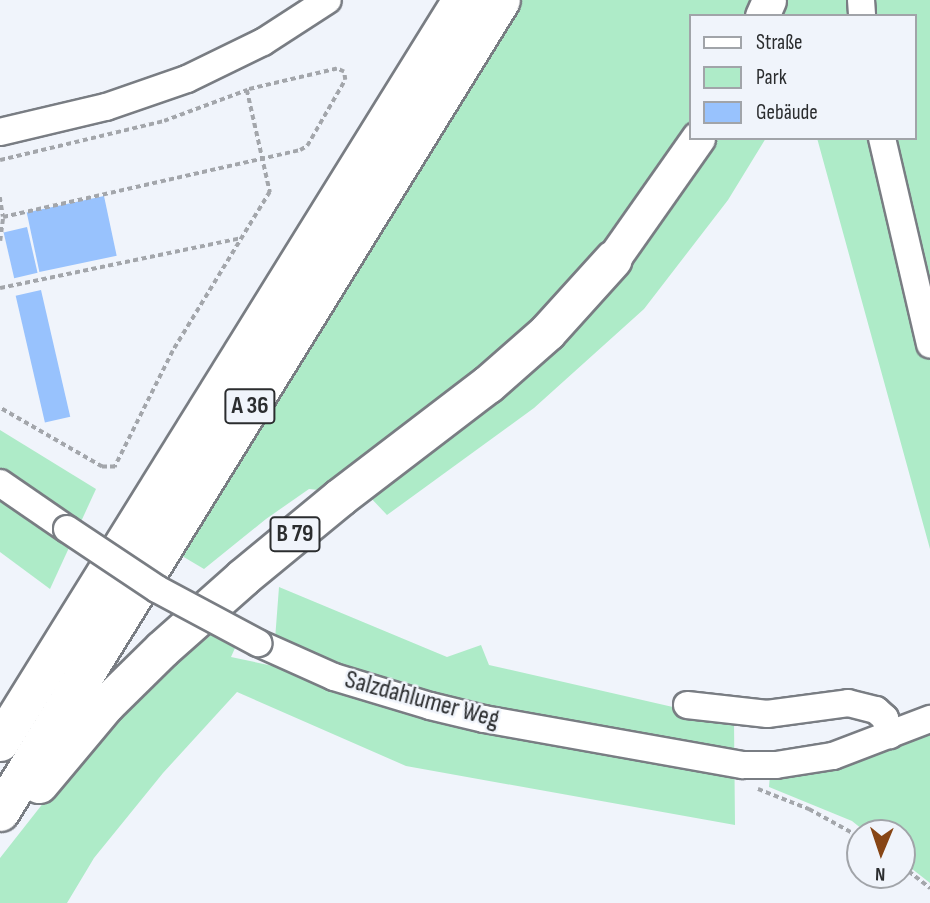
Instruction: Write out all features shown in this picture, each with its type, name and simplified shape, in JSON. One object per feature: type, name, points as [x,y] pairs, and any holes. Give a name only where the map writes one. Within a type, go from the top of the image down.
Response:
[{"type":"highway","points":[[388,116],[449,0]]},
{"type":"highway","name":"A 36","points":[[0,743],[461,0]]},
{"type":"highway","name":"A 36","points":[[0,812],[502,0]]},
{"type":"highway","name":"B 79","points":[[0,835],[106,704],[162,649],[243,577],[340,497],[488,384],[547,331],[613,259]]},
{"type":"main road","name":"B 79","points":[[613,259],[697,140]]},
{"type":"street","points":[[0,132],[106,107],[187,79],[263,42],[328,0]]},
{"type":"street","points":[[882,140],[930,345]]},
{"type":"street","name":"Salzdahlumer Weg","points":[[0,483],[157,589],[257,643],[334,677],[430,706],[705,760],[743,765],[808,761],[890,735],[930,719]]},
{"type":"street","points":[[687,705],[767,714],[848,703],[876,710],[885,718],[890,735]]},
{"type":"street","name":"Salzdahlumer Weg","points":[[890,735],[930,705]]},
{"type":"path","points":[[0,160],[164,121],[247,90],[337,69],[344,72],[345,80],[307,146],[262,159],[3,217]]},
{"type":"path","points":[[0,408],[102,467],[115,467],[173,351],[270,192],[247,90]]},
{"type":"path","points":[[0,197],[3,217],[0,241]]},
{"type":"path","points":[[0,288],[241,238]]},
{"type":"path","points":[[916,877],[930,888]]},
{"type":"green space","points":[[519,0],[930,0],[930,549],[818,140],[916,140],[916,14],[688,14],[688,140],[765,140],[728,200],[644,309],[534,408],[387,515],[368,495],[309,489],[266,519],[204,569],[177,553]]},
{"type":"green space","points":[[0,430],[96,489],[50,589],[0,552]]},
{"type":"green space","points":[[279,587],[447,657],[481,645],[489,665],[734,721],[735,825],[406,766],[237,692],[163,773],[94,858],[67,903],[0,903],[0,858],[66,774],[137,693],[211,635],[235,648],[231,657],[273,666]]},
{"type":"green space","points":[[930,726],[930,883],[916,872],[916,819],[847,819],[769,787],[770,775],[868,758]]},
{"type":"building","points":[[104,196],[117,256],[39,272],[27,212]]},
{"type":"building","points":[[27,227],[38,273],[14,278],[4,232]]},
{"type":"building","points":[[41,290],[70,417],[45,423],[16,296]]}]
